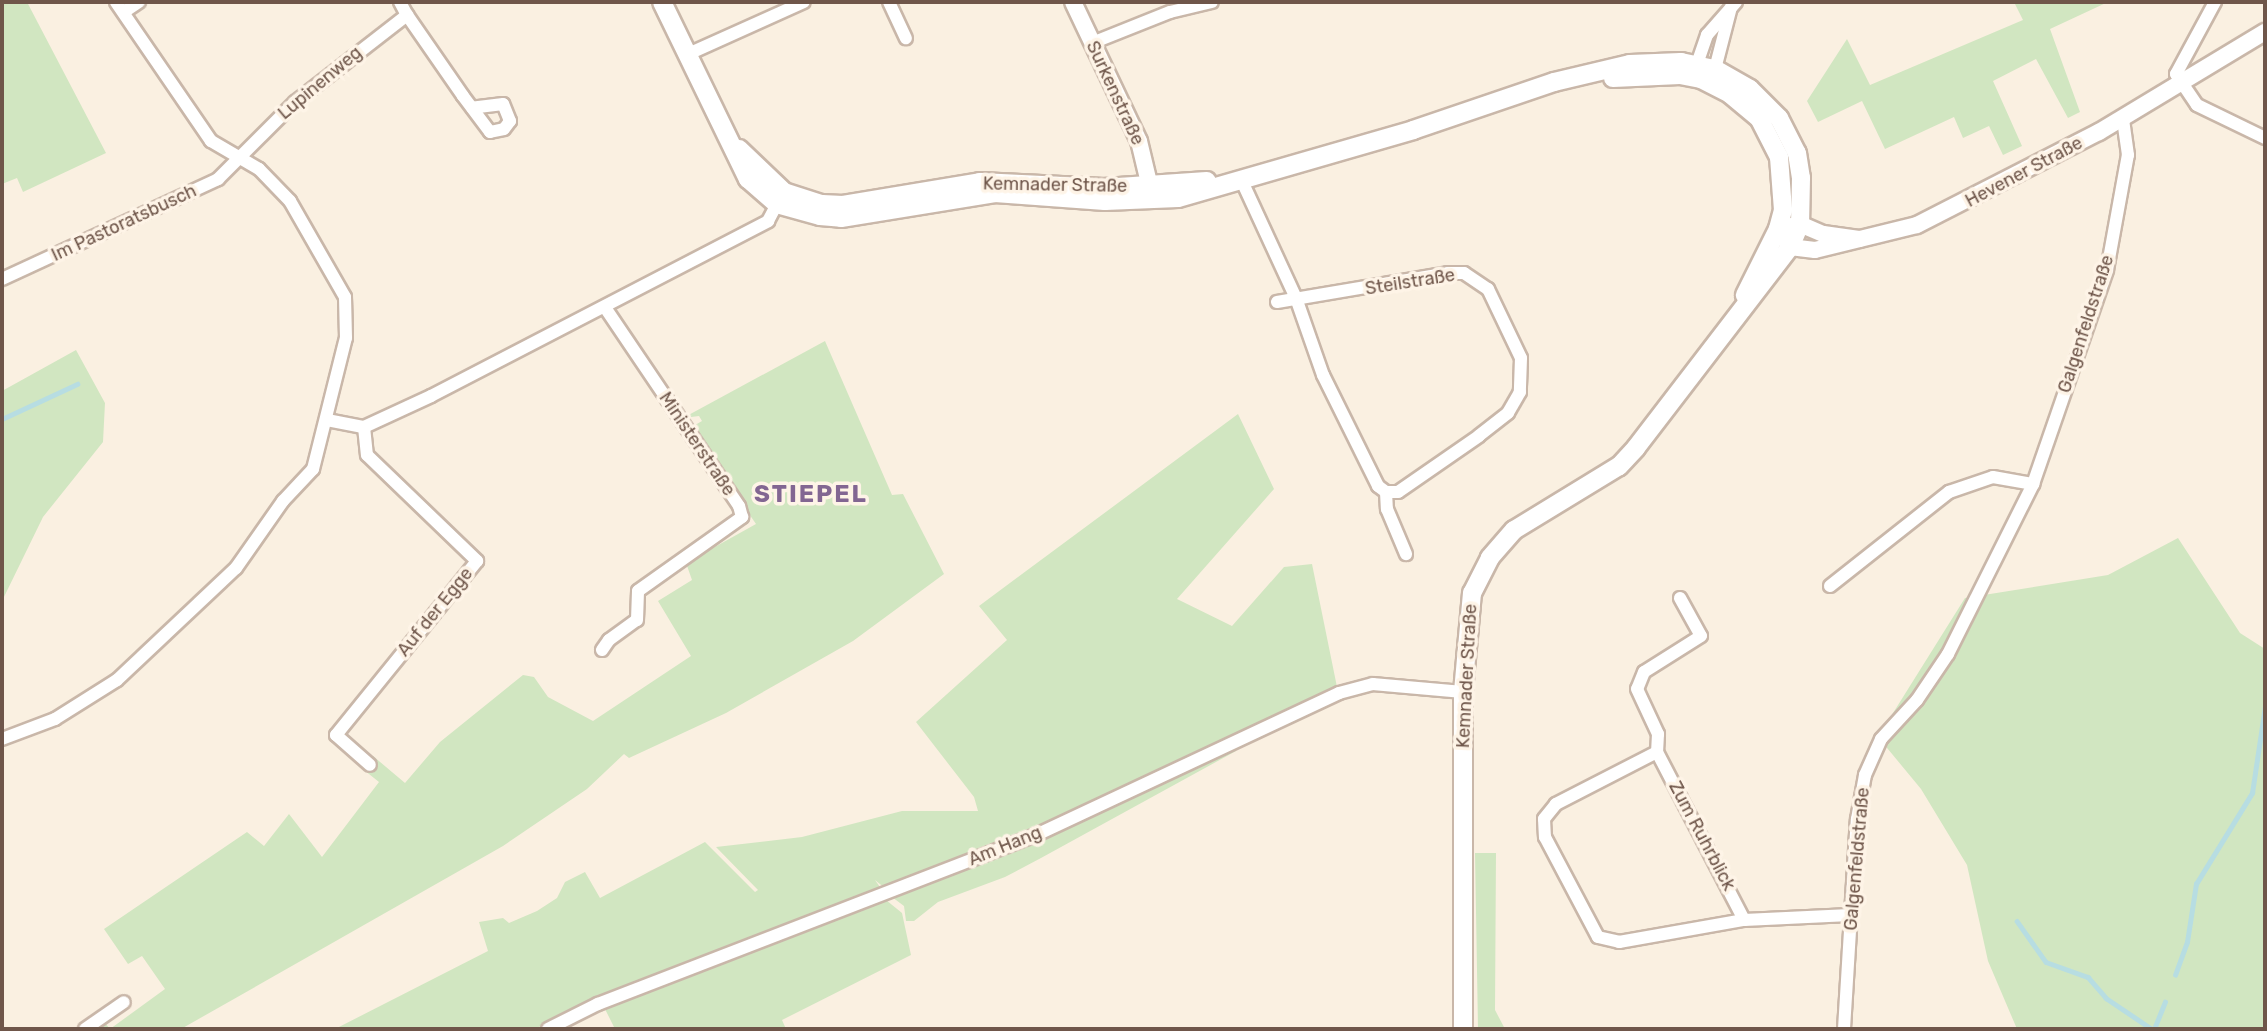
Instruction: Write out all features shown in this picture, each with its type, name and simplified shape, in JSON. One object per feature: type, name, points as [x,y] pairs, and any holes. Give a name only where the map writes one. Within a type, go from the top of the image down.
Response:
[{"type":"main road","name":"Kemnader Straße","points":[[662,2],[748,179],[781,198],[841,218],[962,190],[1012,193],[1205,193],[1241,179],[1527,94],[1632,76],[1704,71],[1730,94],[1765,113],[1797,153],[1802,200],[1800,223],[1790,247],[1619,466],[1520,526],[1496,549],[1472,593],[1463,692],[1463,1029]]},
{"type":"main road","name":"Kemnader Straße","points":[[1738,311],[1778,229],[1783,176],[1765,113]]},
{"type":"street","points":[[2,739],[55,719],[117,680],[216,590],[283,501],[313,469],[346,338],[345,297],[290,201],[273,180],[211,141],[120,7],[139,2]]},
{"type":"street","points":[[400,2],[472,108]]},
{"type":"street","points":[[686,55],[804,2]]},
{"type":"street","points":[[889,2],[906,38]]},
{"type":"street","name":"Surkenstraße","points":[[1073,2],[1139,141],[1151,194]]},
{"type":"street","points":[[1092,43],[1170,12],[1212,2]]},
{"type":"street","points":[[2215,2],[2177,66],[2181,86],[2197,105],[2265,138]]},
{"type":"street","points":[[1704,71],[1734,5]]},
{"type":"street","points":[[1704,71],[1707,35],[1734,5]]},
{"type":"street","name":"Lupinenweg","points":[[239,157],[295,102],[407,15]]},
{"type":"street","name":"Hevener Straße","points":[[1790,247],[1815,250],[1952,211],[2181,86],[2265,32]]},
{"type":"street","name":"Galgenfeldstraße","points":[[1844,1029],[1857,819],[1871,759],[1881,739],[1917,700],[1948,654],[2033,484],[2107,270],[2128,155],[2123,119]]},
{"type":"street","name":"Im Pastoratsbusch","points":[[2,279],[218,179],[239,157]]},
{"type":"street","points":[[1241,179],[1296,298],[1323,375],[1378,486],[1386,492],[1387,509],[1406,554]]},
{"type":"street","points":[[327,420],[364,427],[605,307],[768,221],[781,198]]},
{"type":"street","points":[[1790,247],[1778,229],[1800,223]]},
{"type":"street","name":"Hevener Straße","points":[[1800,223],[1823,234],[1859,239]]},
{"type":"street","name":"Steilstraße","points":[[1278,302],[1464,274],[1488,289],[1521,358],[1523,377],[1508,413],[1398,492],[1386,492]]},
{"type":"street","name":"Ministerstraße","points":[[602,650],[609,640],[637,620],[638,591],[742,517],[739,506],[605,307]]},
{"type":"street","name":"Auf der Egge","points":[[364,427],[367,455],[477,561],[336,736],[370,765]]},
{"type":"street","points":[[1830,586],[1949,492],[1993,477],[2033,484]]},
{"type":"street","name":"Zum Ruhrblick","points":[[1680,598],[1701,636],[1644,672],[1637,682],[1658,734],[1657,752],[1744,920]]},
{"type":"street","name":"Am Hang","points":[[548,1029],[598,1004],[1034,836],[1339,693],[1373,684],[1463,692]]},
{"type":"street","points":[[1657,752],[1548,812],[1543,824],[1545,837],[1598,937],[1607,942],[1744,920],[1850,915]]},
{"type":"street","points":[[85,1029],[124,1002]]},
{"type":"green space","points":[[2,2],[27,2],[106,153],[23,192],[17,178],[2,184]]},
{"type":"green space","points":[[2014,2],[2108,2],[2050,29],[2080,112],[2068,118],[2036,59],[1993,81],[2022,146],[2003,155],[1989,126],[1963,138],[1954,117],[1885,149],[1862,101],[1818,122],[1807,101],[1847,39],[1870,85],[2023,20]]},
{"type":"green space","points":[[825,341],[892,495],[903,494],[944,574],[853,641],[726,713],[629,758],[624,754],[587,789],[503,846],[181,1029],[110,1029],[165,989],[142,956],[128,964],[104,929],[247,832],[264,846],[289,814],[322,857],[379,782],[364,770],[373,756],[405,783],[440,742],[523,675],[534,677],[548,697],[593,721],[691,656],[658,601],[692,580],[686,563],[756,524],[690,428],[702,421],[699,416],[683,418]]},
{"type":"green space","points":[[76,350],[105,403],[103,442],[43,517],[2,601],[2,391]]},
{"type":"green space","points":[[1238,414],[1274,489],[1177,599],[1232,626],[1284,567],[1312,564],[1337,687],[1031,831],[886,889],[875,880],[882,890],[590,1001],[535,1029],[335,1029],[488,951],[479,922],[503,918],[509,923],[537,911],[557,898],[565,882],[585,872],[600,898],[705,842],[755,892],[758,890],[716,847],[802,837],[902,811],[978,811],[974,797],[916,722],[1007,640],[979,606]]},
{"type":"green space","points":[[2178,538],[2240,633],[2265,649],[2265,1029],[2017,1029],[1988,961],[1967,865],[1921,789],[1878,737],[1965,598],[2108,575]]},
{"type":"green space","points":[[1234,746],[1236,751],[1041,858],[1005,877],[938,902],[914,921],[906,921],[904,906],[892,897],[1038,840]]},
{"type":"green space","points":[[1475,853],[1496,853],[1495,1010],[1505,1029],[1478,1029]]},
{"type":"green space","points":[[886,900],[902,913],[911,955],[782,1020],[786,1029],[615,1029],[605,1009]]},
{"type":"green space","points":[[105,1023],[110,1029],[97,1029]]},
{"type":"waterway","points":[[2,419],[77,384]]},
{"type":"waterway","points":[[2175,975],[2187,942],[2196,884],[2252,793],[2265,706]]},
{"type":"waterway","points":[[2017,921],[2046,962],[2088,977],[2106,998],[2152,1029]]},
{"type":"waterway","points":[[2154,1029],[2165,1002]]},
{"type":"district","name":"STIEPEL","points":[[811,495]]}]
